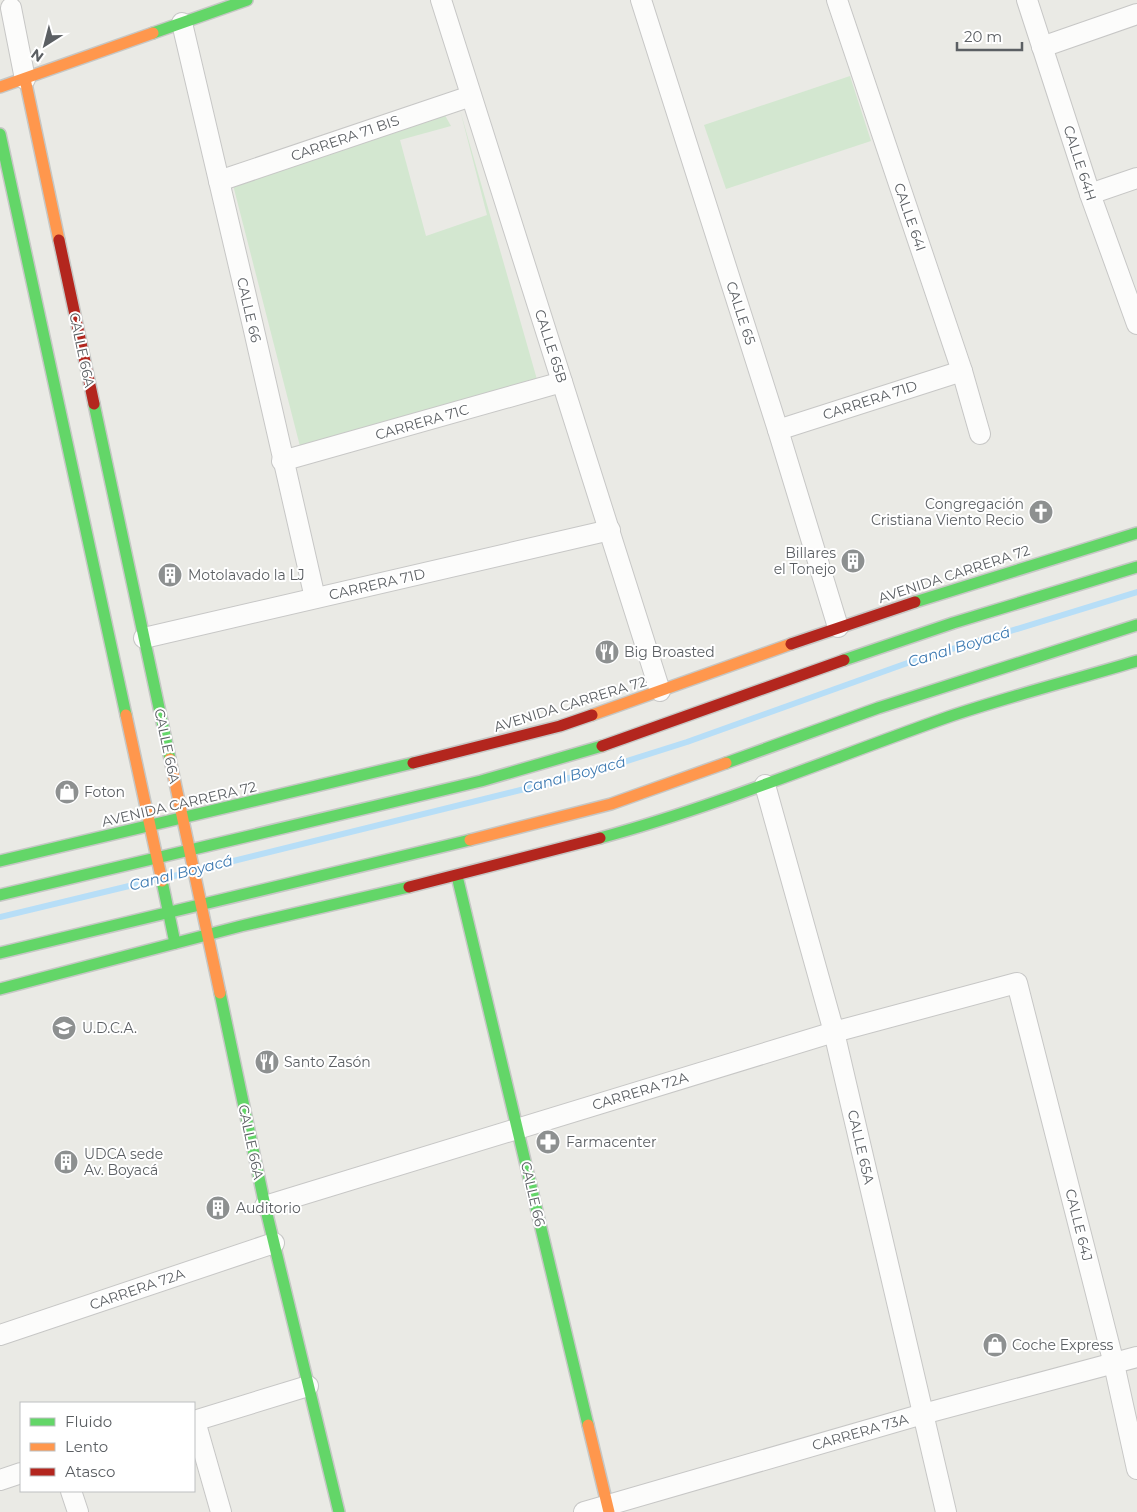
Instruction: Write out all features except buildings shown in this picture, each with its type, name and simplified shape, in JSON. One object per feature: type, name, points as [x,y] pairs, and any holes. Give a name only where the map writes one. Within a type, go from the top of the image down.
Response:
[{"type":"main road","points":[[0,87],[246,0]]},
{"type":"main road","name":"CALLE 66A","points":[[25,79],[265,1206],[339,1512]]},
{"type":"main road","points":[[0,134],[176,943]]},
{"type":"main road","name":"AVENIDA CARRERA 72","points":[[0,861],[486,746],[560,726],[838,627],[995,576],[1137,533]]},
{"type":"main road","points":[[0,895],[481,781],[584,752],[953,623],[1137,567]]},
{"type":"main road","points":[[995,576],[1021,583]]},
{"type":"main road","points":[[1038,587],[1056,592]]},
{"type":"main road","points":[[0,953],[421,852],[611,804],[878,708],[995,669],[1137,626]]},
{"type":"main road","points":[[1116,632],[1137,639]]},
{"type":"main road","points":[[0,989],[207,935],[457,876],[637,828],[766,785],[949,716],[1137,662]]},
{"type":"main road","points":[[949,716],[995,669]]},
{"type":"main road","name":"CALLE 66","points":[[457,876],[608,1509]]},
{"type":"street","name":"CALLE 65B","points":[[441,0],[660,691]]},
{"type":"street","name":"CALLE 65","points":[[641,0],[778,430],[838,627]]},
{"type":"street","name":"CALLE 64I","points":[[837,0],[962,371],[980,434]]},
{"type":"street","name":"CALLE 64H","points":[[1027,0],[1090,194],[1137,324]]},
{"type":"street","name":"CALLE 66A","points":[[11,8],[25,79]]},
{"type":"street","points":[[1042,47],[1137,14]]},
{"type":"street","name":"CALLE 66","points":[[182,23],[314,598]]},
{"type":"street","name":"CARRERA 71 BIS","points":[[219,181],[470,96]]},
{"type":"street","points":[[1090,194],[1137,178]]},
{"type":"street","name":"CARRERA 71D","points":[[778,430],[962,371]]},
{"type":"street","name":"CARRERA 71C","points":[[282,461],[562,382]]},
{"type":"street","name":"CARRERA 71D","points":[[144,638],[610,530]]},
{"type":"street","name":"CALLE 65A","points":[[766,785],[834,1032],[946,1512]]},
{"type":"street","name":"CARRERA 72A","points":[[265,1206],[834,1032],[1017,983]]},
{"type":"street","name":"CALLE 64J","points":[[1017,983],[1114,1364],[1137,1468]]},
{"type":"street","name":"CARRERA 72A","points":[[0,1335],[274,1243]]},
{"type":"street","name":"CARRERA 73A","points":[[584,1512],[608,1509],[923,1414],[1137,1357]]},
{"type":"street","points":[[195,1421],[308,1386]]},
{"type":"street","points":[[195,1424],[221,1512]]},
{"type":"street","points":[[0,1480],[20,1473]]},
{"type":"street","points":[[71,1492],[78,1512]]},
{"type":"green space","points":[[850,76],[871,141],[726,189],[704,125]]},
{"type":"green space","points":[[442,110],[451,126],[400,140],[426,236],[487,215],[460,110],[542,397],[303,458],[232,181]]},
{"type":"waterway","name":"Canal Boyacá","points":[[201,869],[589,773],[687,742],[913,661],[1137,592]]},
{"type":"waterway","name":"Canal Boyacá","points":[[167,878],[188,872]]},
{"type":"waterway","name":"Canal Boyacá","points":[[0,917],[154,880]]},
{"type":"traffic: fast","points":[[153,33],[247,0]]},
{"type":"traffic: fast","points":[[0,134],[126,715]]},
{"type":"traffic: fast","points":[[94,404],[170,759]]},
{"type":"traffic: fast","points":[[915,602],[1137,533]]},
{"type":"traffic: fast","points":[[844,660],[953,623],[1137,567]]},
{"type":"traffic: fast","points":[[726,763],[878,708],[1137,625]]},
{"type":"traffic: fast","points":[[600,838],[688,811],[948,717],[1137,661]]},
{"type":"traffic: fast","points":[[0,895],[481,781],[602,746]]},
{"type":"traffic: fast","points":[[0,861],[413,763]]},
{"type":"traffic: fast","points":[[0,953],[470,840]]},
{"type":"traffic: fast","points":[[457,876],[588,1425]]},
{"type":"traffic: fast","points":[[162,881],[175,943]]},
{"type":"traffic: fast","points":[[0,989],[241,926],[409,887]]},
{"type":"traffic: fast","points":[[220,993],[265,1206],[339,1512]]},
{"type":"traffic: slow","points":[[0,87],[153,33]]},
{"type":"traffic: slow","points":[[25,79],[59,240]]},
{"type":"traffic: slow","points":[[592,715],[791,644]]},
{"type":"traffic: slow","points":[[126,715],[162,881]]},
{"type":"traffic: slow","points":[[170,759],[220,993]]},
{"type":"traffic: slow","points":[[470,840],[611,804],[726,763]]},
{"type":"traffic: slow","points":[[588,1425],[609,1512]]},
{"type":"traffic: jam","points":[[59,240],[94,404]]},
{"type":"traffic: jam","points":[[791,644],[915,602]]},
{"type":"traffic: jam","points":[[602,746],[844,660]]},
{"type":"traffic: jam","points":[[413,763],[560,726],[592,715]]},
{"type":"traffic: jam","points":[[409,887],[600,838]]},
{"type":"place","name":"Congregación Cristiana Viento Recio","points":[[1041,512]]},
{"type":"place","name":"Billares el Tonejo","points":[[853,561]]},
{"type":"place","name":"Motolavado la LJ","points":[[170,575]]},
{"type":"place","name":"Big Broasted","points":[[607,652]]},
{"type":"place","name":"Foton","points":[[67,792]]},
{"type":"place","name":"U.D.C.A.","points":[[64,1028]]},
{"type":"place","name":"Santo Zasón","points":[[267,1062]]},
{"type":"place","name":"Farmacenter","points":[[548,1142]]},
{"type":"place","name":"UDCA sede Av. Boyacá","points":[[66,1162]]},
{"type":"place","name":"Auditorio","points":[[218,1208]]},
{"type":"place","name":"Coche Express","points":[[995,1345]]}]
